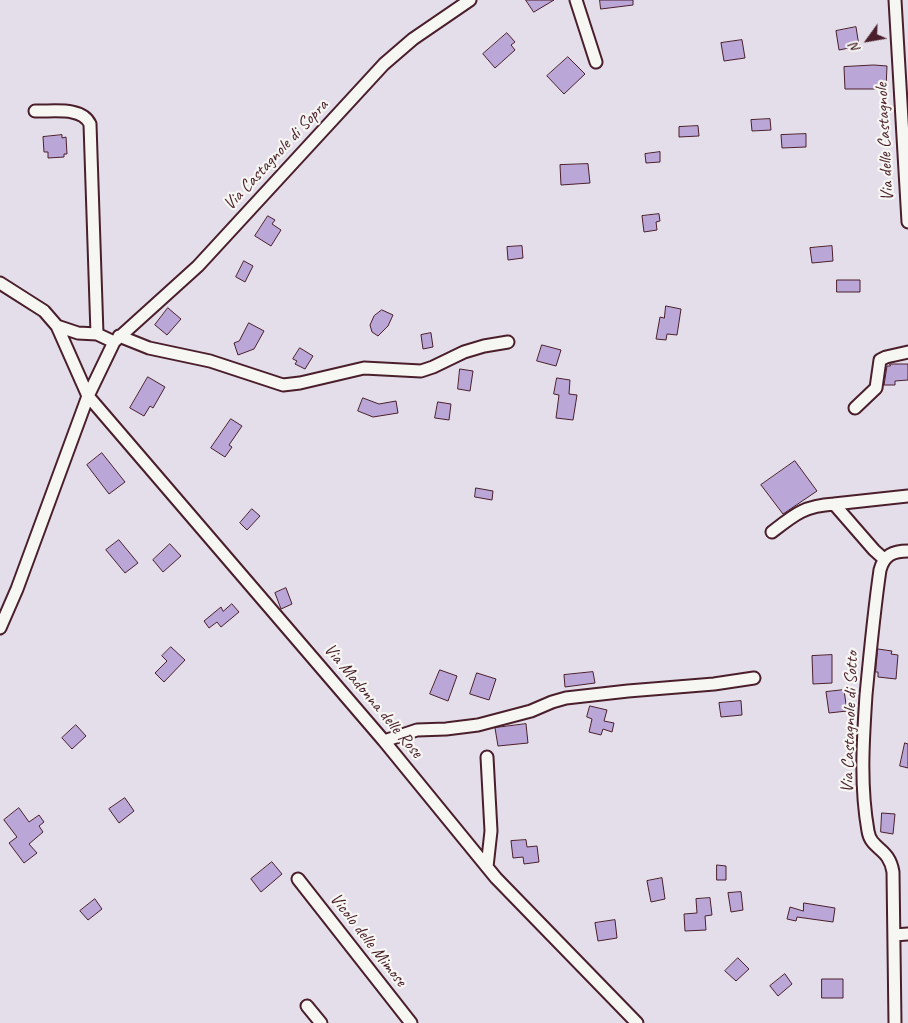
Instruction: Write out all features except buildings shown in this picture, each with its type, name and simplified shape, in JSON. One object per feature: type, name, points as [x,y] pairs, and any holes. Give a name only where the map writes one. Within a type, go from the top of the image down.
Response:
[{"type":"street","name":"Via Castagnole di Sopra","points":[[116,339],[198,266],[384,64],[416,37],[470,0]]},
{"type":"street","points":[[576,0],[596,62]]},
{"type":"street","name":"Via delle Castagnole","points":[[895,0],[908,222]]},
{"type":"street","points":[[35,111],[73,112],[85,117],[90,124],[97,334]]},
{"type":"street","points":[[0,283],[44,311],[57,326],[210,361],[283,385],[364,368],[421,371],[464,352],[508,342]]},
{"type":"street","name":"Via Madonna delle Rose","points":[[57,326],[88,396],[384,741],[487,867],[637,1023]]},
{"type":"street","points":[[0,628],[17,589],[88,396],[116,339]]},
{"type":"street","points":[[855,408],[876,388],[880,360],[886,356],[908,352]]},
{"type":"street","points":[[772,532],[804,509],[820,505],[908,496]]},
{"type":"street","points":[[834,504],[884,559],[896,552],[908,552]]},
{"type":"street","name":"Via Castagnole di Sotto","points":[[884,559],[880,570],[870,652],[863,749],[863,781],[870,838],[876,846],[888,855],[892,864],[895,1023]]},
{"type":"street","points":[[384,741],[417,730],[478,725],[531,711],[566,698],[714,684],[754,678]]},
{"type":"street","points":[[487,757],[491,832],[487,867]]},
{"type":"street","name":"Vicolo delle Mimose","points":[[298,879],[411,1023]]},
{"type":"street","points":[[894,935],[908,934]]},
{"type":"street","points":[[307,1006],[321,1023]]}]
